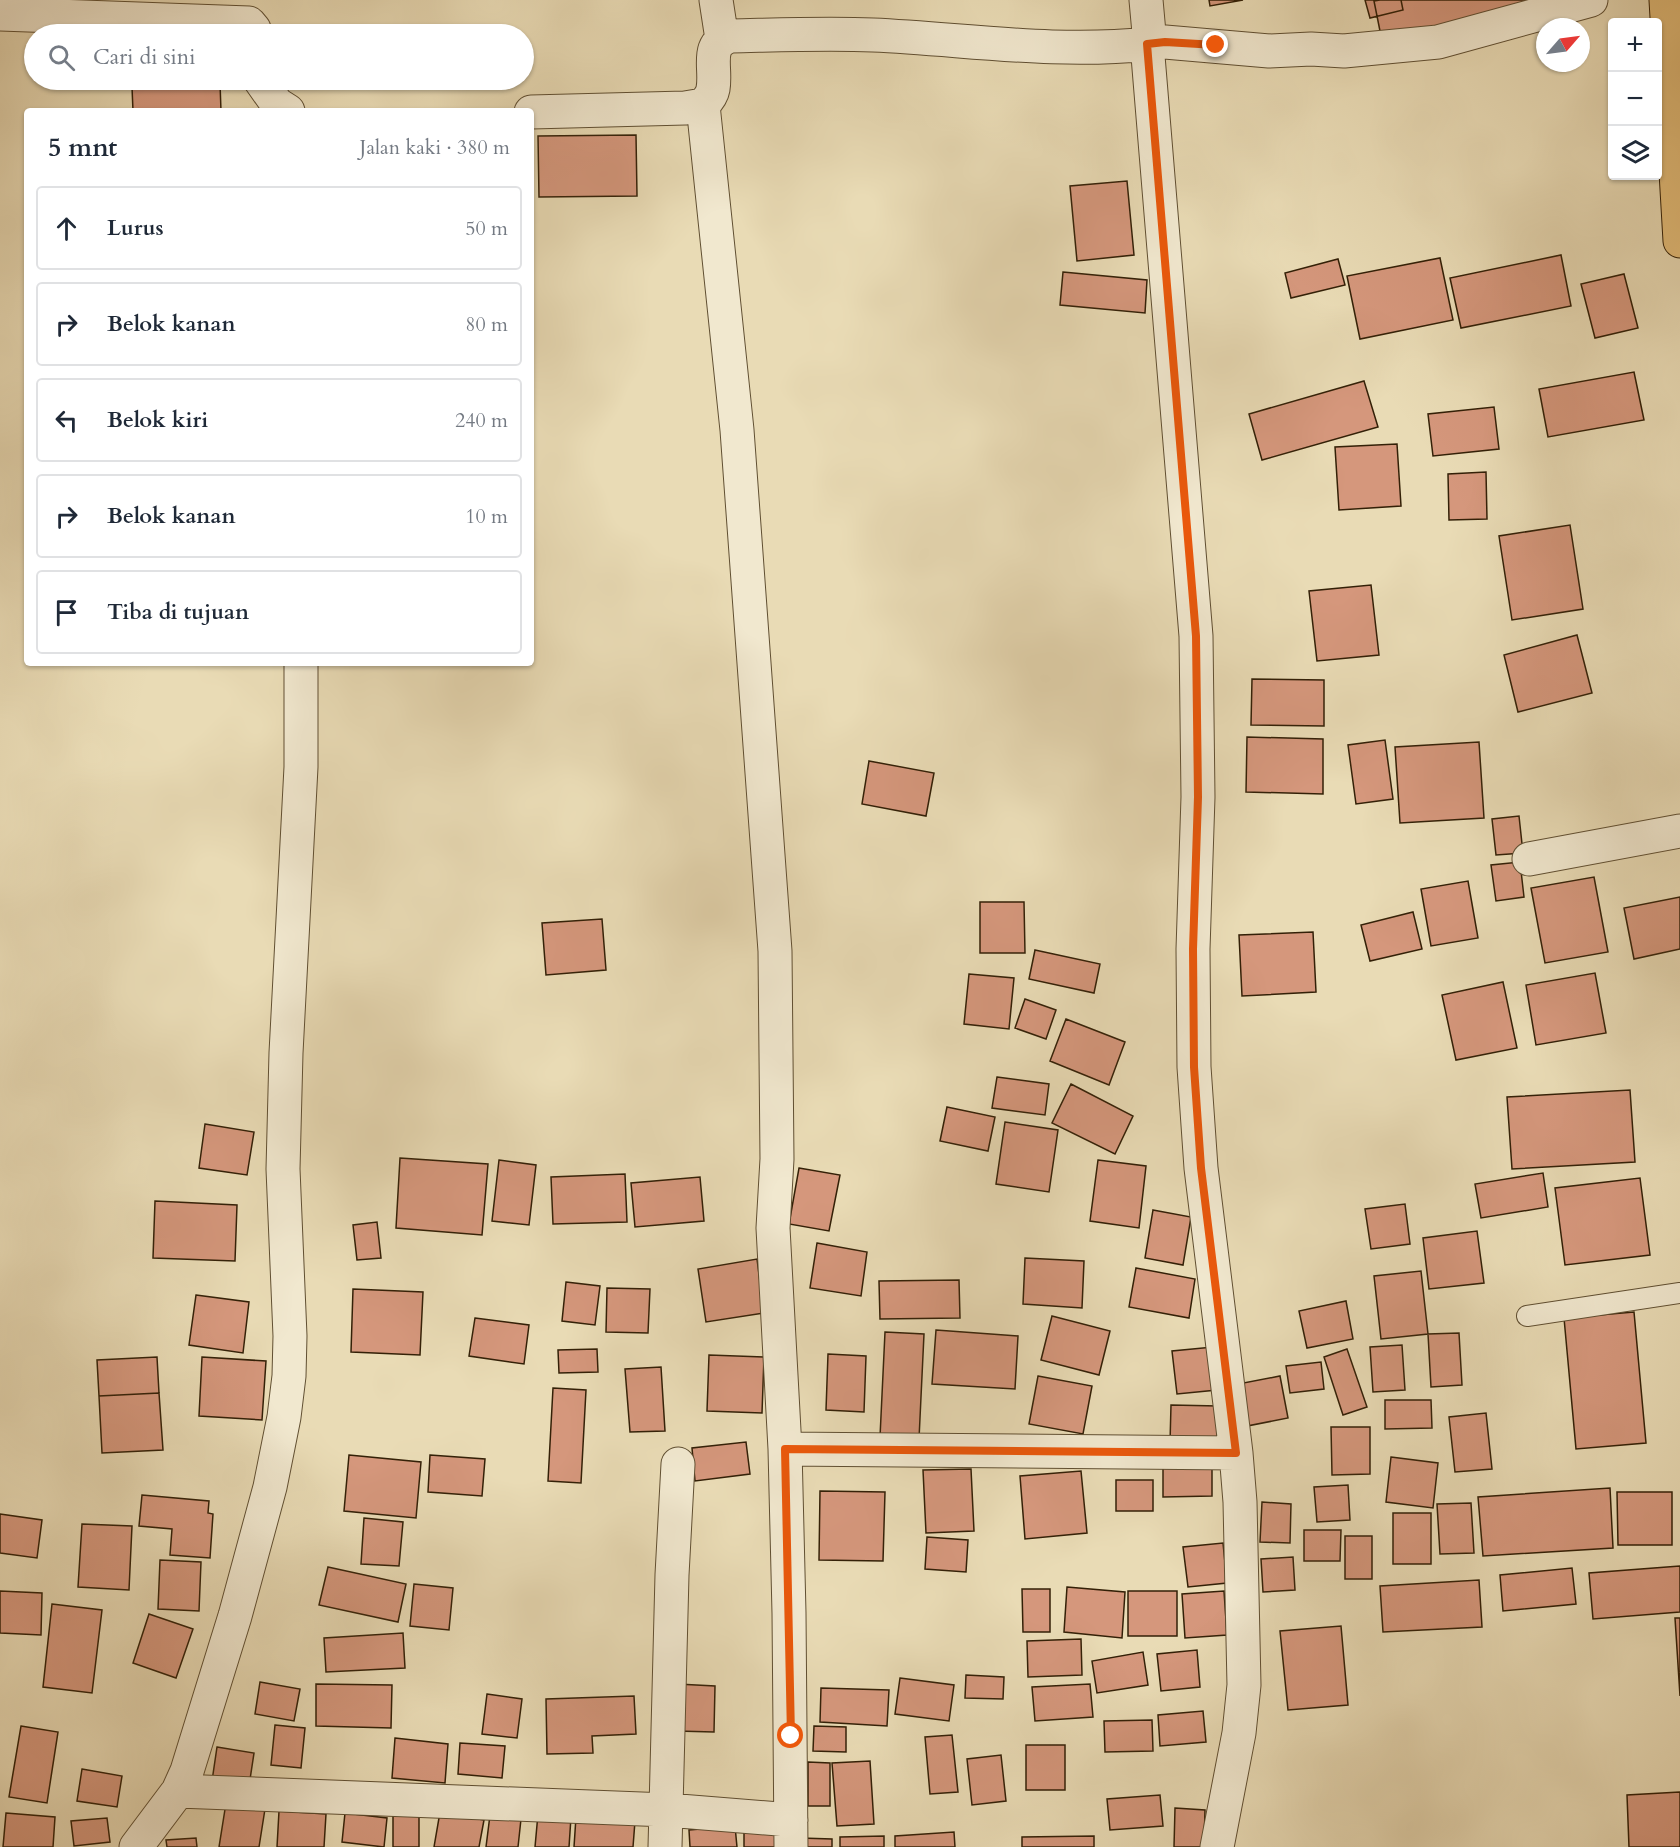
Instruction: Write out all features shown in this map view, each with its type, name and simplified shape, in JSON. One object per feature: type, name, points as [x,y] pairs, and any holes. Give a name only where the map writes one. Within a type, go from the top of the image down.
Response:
[{"type":"main road","points":[[1665,0],[1674,38],[1680,241]]},
{"type":"street","points":[[716,0],[722,39]]},
{"type":"street","points":[[1146,0],[1149,33],[1147,44],[1196,636],[1198,797],[1193,949],[1194,1067],[1201,1168],[1240,1502],[1244,1685],[1239,1733],[1217,1847]]},
{"type":"street","points":[[178,1791],[667,1810],[791,1834],[785,1449],[773,1228],[777,1159],[774,951],[737,430],[704,105],[713,90],[714,51],[718,42],[732,36],[872,34],[1035,46],[1128,46],[1165,42],[1269,51],[1311,49],[1344,51],[1438,42],[1591,0]]},
{"type":"street","points":[[0,14],[252,19]]},
{"type":"street","points":[[256,90],[258,108]]},
{"type":"street","points":[[267,90],[277,104],[283,108]]},
{"type":"street","points":[[534,112],[685,108],[704,105]]},
{"type":"street","points":[[136,1847],[178,1791],[198,1740],[268,1498],[284,1417],[289,1376],[290,1336],[283,1169],[286,1053],[301,766],[301,666]]},
{"type":"street","points":[[1529,859],[1680,831]]},
{"type":"street","points":[[785,1449],[1236,1453]]},
{"type":"street","points":[[665,1847],[672,1575],[678,1464]]},
{"type":"lane","points":[[1527,1316],[1680,1293]]},
{"type":"building","points":[[1209,0],[1243,0],[1210,6]]},
{"type":"building","points":[[1365,0],[1401,0],[1403,10],[1370,18]]},
{"type":"building","points":[[1526,0],[1528,8],[1382,41],[1374,1]]},
{"type":"building","points":[[132,90],[220,90],[221,108],[133,108]]},
{"type":"building","points":[[636,135],[637,196],[539,197],[538,136]]},
{"type":"building","points":[[1127,181],[1134,255],[1077,261],[1070,186]]},
{"type":"building","points":[[1561,255],[1571,306],[1461,328],[1450,278]]},
{"type":"building","points":[[1440,258],[1453,320],[1360,339],[1347,276]]},
{"type":"building","points":[[1338,259],[1345,285],[1291,298],[1285,273]]},
{"type":"building","points":[[1063,272],[1147,280],[1145,313],[1060,305]]},
{"type":"building","points":[[1624,274],[1638,328],[1595,338],[1581,284]]},
{"type":"building","points":[[1634,372],[1644,420],[1548,437],[1539,389]]},
{"type":"building","points":[[1364,381],[1378,427],[1262,460],[1249,414]]},
{"type":"building","points":[[1494,407],[1499,449],[1433,456],[1428,414]]},
{"type":"building","points":[[1397,444],[1401,506],[1339,510],[1335,447]]},
{"type":"building","points":[[1486,472],[1487,519],[1449,520],[1448,474]]},
{"type":"building","points":[[1570,525],[1583,609],[1512,620],[1499,536]]},
{"type":"building","points":[[1371,585],[1379,655],[1317,661],[1309,591]]},
{"type":"building","points":[[1577,635],[1592,693],[1518,712],[1504,655]]},
{"type":"building","points":[[1252,679],[1324,680],[1324,726],[1251,725]]},
{"type":"building","points":[[1247,737],[1323,739],[1323,794],[1246,792]]},
{"type":"building","points":[[1385,740],[1393,799],[1356,804],[1348,745]]},
{"type":"building","points":[[1479,742],[1484,818],[1400,823],[1395,747]]},
{"type":"building","points":[[869,761],[934,773],[926,816],[862,804]]},
{"type":"building","points":[[1519,816],[1523,853],[1496,855],[1492,819]]},
{"type":"building","points":[[1520,862],[1524,897],[1496,901],[1491,865]]},
{"type":"building","points":[[1594,877],[1608,952],[1545,963],[1531,888]]},
{"type":"building","points":[[1468,881],[1478,938],[1431,946],[1421,889]]},
{"type":"building","points":[[1680,897],[1680,949],[1634,959],[1624,908]]},
{"type":"building","points":[[980,902],[1024,902],[1025,953],[980,953]]},
{"type":"building","points":[[1413,912],[1422,949],[1370,961],[1361,925]]},
{"type":"building","points":[[602,919],[606,970],[546,975],[542,923]]},
{"type":"building","points":[[1313,932],[1316,992],[1242,996],[1239,935]]},
{"type":"building","points":[[1035,950],[1100,964],[1094,993],[1029,979]]},
{"type":"building","points":[[1595,973],[1606,1033],[1536,1045],[1526,985]]},
{"type":"building","points":[[969,974],[1014,978],[1009,1029],[964,1024]]},
{"type":"building","points":[[1503,982],[1517,1048],[1456,1060],[1442,995]]},
{"type":"building","points":[[1025,999],[1056,1010],[1046,1039],[1015,1028]]},
{"type":"building","points":[[1066,1019],[1125,1042],[1109,1085],[1050,1061]]},
{"type":"building","points":[[997,1077],[1049,1084],[1045,1115],[992,1108]]},
{"type":"building","points":[[1071,1084],[1133,1116],[1115,1154],[1052,1123]]},
{"type":"building","points":[[1630,1090],[1635,1162],[1512,1169],[1507,1097]]},
{"type":"building","points":[[947,1107],[995,1117],[988,1151],[940,1141]]},
{"type":"building","points":[[1005,1122],[1058,1130],[1049,1192],[996,1184]]},
{"type":"building","points":[[205,1124],[254,1132],[247,1175],[199,1168]]},
{"type":"building","points":[[400,1158],[488,1164],[482,1235],[396,1228]]},
{"type":"building","points":[[499,1160],[536,1165],[529,1225],[492,1221]]},
{"type":"building","points":[[1098,1160],[1146,1166],[1139,1228],[1090,1221]]},
{"type":"building","points":[[799,1168],[840,1175],[829,1231],[789,1224]]},
{"type":"building","points":[[1543,1173],[1548,1207],[1481,1218],[1475,1184]]},
{"type":"building","points":[[625,1174],[627,1222],[553,1224],[551,1177]]},
{"type":"building","points":[[700,1177],[704,1221],[635,1227],[631,1183]]},
{"type":"building","points":[[1640,1178],[1650,1255],[1565,1265],[1555,1188]]},
{"type":"building","points":[[155,1201],[237,1205],[235,1261],[153,1258]]},
{"type":"building","points":[[1405,1204],[1410,1244],[1371,1249],[1365,1209]]},
{"type":"building","points":[[1153,1210],[1191,1217],[1183,1265],[1145,1258]]},
{"type":"building","points":[[377,1222],[381,1258],[357,1260],[353,1225]]},
{"type":"building","points":[[1477,1231],[1484,1283],[1429,1289],[1423,1238]]},
{"type":"building","points":[[817,1243],[867,1252],[861,1296],[810,1288]]},
{"type":"building","points":[[1025,1258],[1084,1261],[1082,1308],[1023,1304]]},
{"type":"building","points":[[757,1259],[764,1313],[706,1322],[698,1269]]},
{"type":"building","points":[[1136,1268],[1195,1279],[1189,1318],[1129,1307]]},
{"type":"building","points":[[1421,1271],[1428,1334],[1381,1339],[1374,1276]]},
{"type":"building","points":[[959,1280],[960,1318],[880,1319],[879,1281]]},
{"type":"building","points":[[566,1282],[600,1286],[595,1325],[562,1321]]},
{"type":"building","points":[[607,1288],[650,1289],[648,1333],[606,1332]]},
{"type":"building","points":[[353,1289],[423,1292],[420,1355],[351,1352]]},
{"type":"building","points":[[196,1295],[249,1302],[243,1353],[189,1345]]},
{"type":"building","points":[[1346,1301],[1353,1339],[1307,1348],[1299,1311]]},
{"type":"building","points":[[1634,1312],[1646,1443],[1576,1449],[1564,1318]]},
{"type":"building","points":[[1052,1316],[1110,1331],[1099,1375],[1041,1360]]},
{"type":"building","points":[[475,1318],[529,1325],[524,1364],[469,1356]]},
{"type":"building","points":[[936,1330],[1018,1336],[1015,1389],[932,1384]]},
{"type":"building","points":[[885,1332],[924,1334],[919,1439],[880,1437]]},
{"type":"building","points":[[1459,1333],[1462,1385],[1431,1387],[1428,1334]]},
{"type":"building","points":[[1402,1345],[1405,1390],[1373,1392],[1370,1347]]},
{"type":"building","points":[[1213,1347],[1217,1390],[1177,1394],[1172,1351]]},
{"type":"building","points":[[597,1349],[598,1372],[559,1373],[558,1350]]},
{"type":"building","points":[[1347,1349],[1367,1407],[1343,1415],[1324,1357]]},
{"type":"building","points":[[828,1354],[866,1356],[864,1412],[826,1410]]},
{"type":"building","points":[[709,1355],[764,1357],[762,1413],[707,1411]]},
{"type":"building","points":[[157,1357],[159,1393],[99,1396],[97,1360]]},
{"type":"building","points":[[202,1357],[266,1361],[262,1420],[199,1416]]},
{"type":"building","points":[[1321,1362],[1324,1389],[1290,1393],[1286,1366]]},
{"type":"building","points":[[661,1367],[665,1431],[630,1432],[625,1369]]},
{"type":"building","points":[[1038,1376],[1092,1386],[1083,1434],[1029,1424]]},
{"type":"building","points":[[1280,1376],[1288,1418],[1247,1426],[1238,1384]]},
{"type":"building","points":[[553,1388],[586,1390],[581,1483],[548,1481]]},
{"type":"building","points":[[159,1393],[163,1450],[102,1453],[99,1396]]},
{"type":"building","points":[[1385,1400],[1431,1400],[1432,1428],[1385,1429]]},
{"type":"building","points":[[1171,1405],[1218,1406],[1217,1444],[1170,1443]]},
{"type":"building","points":[[1486,1413],[1492,1469],[1455,1472],[1449,1417]]},
{"type":"building","points":[[1331,1427],[1370,1427],[1370,1474],[1332,1475]]},
{"type":"building","points":[[746,1442],[750,1474],[695,1481],[692,1448]]},
{"type":"building","points":[[349,1455],[421,1462],[416,1518],[344,1511]]},
{"type":"building","points":[[430,1455],[485,1459],[482,1496],[428,1492]]},
{"type":"building","points":[[1391,1457],[1438,1463],[1433,1508],[1386,1502]]},
{"type":"building","points":[[1212,1465],[1212,1496],[1163,1497],[1163,1466]]},
{"type":"building","points":[[971,1469],[974,1531],[926,1533],[923,1470]]},
{"type":"building","points":[[1081,1471],[1087,1533],[1025,1539],[1020,1476]]},
{"type":"building","points":[[1116,1480],[1153,1480],[1153,1511],[1116,1511]]},
{"type":"building","points":[[1348,1485],[1350,1520],[1317,1522],[1314,1487]]},
{"type":"building","points":[[1610,1488],[1613,1548],[1483,1556],[1478,1497]]},
{"type":"building","points":[[820,1491],[885,1492],[883,1561],[819,1560]]},
{"type":"building","points":[[1617,1492],[1672,1492],[1672,1545],[1618,1545]]},
{"type":"building","points":[[142,1495],[209,1501],[208,1513],[213,1514],[210,1558],[170,1555],[172,1529],[139,1526]]},
{"type":"building","points":[[1262,1502],[1291,1504],[1290,1543],[1260,1542]]},
{"type":"building","points":[[1471,1503],[1474,1553],[1440,1554],[1437,1504]]},
{"type":"building","points":[[1393,1513],[1431,1513],[1431,1564],[1393,1564]]},
{"type":"building","points":[[0,1514],[42,1520],[37,1558],[0,1553]]},
{"type":"building","points":[[364,1518],[403,1522],[399,1566],[361,1564]]},
{"type":"building","points":[[82,1524],[132,1526],[129,1590],[78,1587]]},
{"type":"building","points":[[1304,1530],[1341,1530],[1340,1561],[1304,1561]]},
{"type":"building","points":[[1345,1536],[1372,1536],[1372,1579],[1345,1579]]},
{"type":"building","points":[[927,1537],[968,1540],[966,1572],[925,1569]]},
{"type":"building","points":[[1223,1543],[1227,1583],[1188,1587],[1183,1547]]},
{"type":"building","points":[[1293,1557],[1295,1590],[1263,1592],[1261,1559]]},
{"type":"building","points":[[160,1560],[201,1562],[199,1611],[158,1609]]},
{"type":"building","points":[[1680,1566],[1680,1612],[1593,1619],[1589,1573]]},
{"type":"building","points":[[328,1567],[406,1584],[398,1622],[319,1605]]},
{"type":"building","points":[[1572,1568],[1576,1604],[1503,1611],[1500,1575]]},
{"type":"building","points":[[1479,1580],[1482,1627],[1383,1632],[1380,1586]]},
{"type":"building","points":[[414,1584],[453,1588],[449,1630],[410,1626]]},
{"type":"building","points":[[1067,1587],[1125,1592],[1122,1638],[1064,1632]]},
{"type":"building","points":[[1022,1589],[1050,1589],[1050,1632],[1023,1632]]},
{"type":"building","points":[[0,1591],[42,1593],[41,1635],[0,1633]]},
{"type":"building","points":[[1128,1591],[1177,1591],[1177,1636],[1128,1636]]},
{"type":"building","points":[[1224,1591],[1227,1635],[1185,1638],[1182,1594]]},
{"type":"building","points":[[52,1604],[102,1610],[92,1693],[43,1687]]},
{"type":"building","points":[[149,1614],[193,1629],[176,1678],[133,1663]]},
{"type":"building","points":[[1675,1618],[1680,1618],[1680,1696]]},
{"type":"building","points":[[1341,1626],[1348,1705],[1288,1710],[1280,1631]]},
{"type":"building","points":[[403,1633],[405,1668],[326,1672],[324,1638]]},
{"type":"building","points":[[1081,1639],[1082,1675],[1028,1677],[1027,1641]]},
{"type":"building","points":[[1197,1650],[1200,1687],[1161,1691],[1157,1654]]},
{"type":"building","points":[[1143,1652],[1148,1685],[1097,1693],[1092,1661]]},
{"type":"building","points":[[966,1675],[1004,1677],[1003,1699],[965,1698]]},
{"type":"building","points":[[900,1678],[954,1685],[949,1721],[895,1714]]},
{"type":"building","points":[[260,1682],[300,1689],[294,1721],[255,1714]]},
{"type":"building","points":[[316,1684],[392,1685],[391,1728],[316,1726]]},
{"type":"building","points":[[677,1684],[715,1686],[714,1732],[676,1731]]},
{"type":"building","points":[[1090,1684],[1093,1717],[1035,1721],[1032,1687]]},
{"type":"building","points":[[821,1688],[889,1690],[887,1726],[820,1722]]},
{"type":"building","points":[[487,1694],[522,1699],[517,1738],[482,1734]]},
{"type":"building","points":[[634,1696],[636,1734],[592,1736],[593,1753],[547,1754],[546,1699]]},
{"type":"building","points":[[1203,1711],[1206,1742],[1160,1746],[1158,1715]]},
{"type":"building","points":[[1152,1720],[1153,1751],[1105,1752],[1104,1721]]},
{"type":"building","points":[[275,1725],[305,1728],[301,1768],[271,1765]]},
{"type":"building","points":[[21,1726],[58,1732],[47,1803],[9,1797]]},
{"type":"building","points":[[814,1726],[846,1727],[846,1752],[813,1751]]},
{"type":"building","points":[[952,1735],[958,1792],[930,1794],[925,1737]]},
{"type":"building","points":[[395,1738],[448,1744],[445,1783],[392,1778]]},
{"type":"building","points":[[460,1743],[505,1746],[502,1778],[458,1774]]},
{"type":"building","points":[[1026,1745],[1065,1745],[1065,1790],[1026,1790]]},
{"type":"building","points":[[217,1747],[254,1753],[249,1786],[212,1781]]},
{"type":"building","points":[[1001,1755],[1006,1801],[972,1805],[967,1759]]},
{"type":"building","points":[[870,1761],[874,1824],[837,1826],[832,1763]]},
{"type":"building","points":[[808,1762],[830,1763],[830,1806],[808,1806]]},
{"type":"building","points":[[82,1769],[122,1776],[117,1807],[77,1801]]},
{"type":"building","points":[[1680,1792],[1680,1847],[1629,1847],[1627,1795]]},
{"type":"building","points":[[1160,1795],[1163,1826],[1110,1830],[1107,1799]]},
{"type":"building","points":[[226,1803],[265,1809],[259,1847],[219,1847]]},
{"type":"building","points":[[1175,1808],[1205,1810],[1204,1847],[1174,1847]]},
{"type":"building","points":[[279,1811],[326,1814],[324,1847],[277,1847]]},
{"type":"building","points":[[440,1812],[484,1820],[479,1847],[434,1847]]},
{"type":"building","points":[[6,1813],[55,1817],[53,1847],[3,1847]]},
{"type":"building","points":[[345,1813],[387,1818],[384,1847],[342,1842]]},
{"type":"building","points":[[393,1814],[419,1814],[419,1847],[393,1847]]},
{"type":"building","points":[[538,1814],[571,1817],[569,1847],[535,1847]]},
{"type":"building","points":[[490,1815],[521,1819],[518,1847],[486,1847]]},
{"type":"building","points":[[576,1817],[635,1821],[633,1847],[574,1847]]},
{"type":"building","points":[[107,1818],[110,1842],[74,1846],[71,1821]]},
{"type":"building","points":[[735,1826],[737,1847],[690,1847],[689,1830]]},
{"type":"building","points":[[744,1831],[782,1831],[783,1847],[744,1847]]},
{"type":"building","points":[[954,1832],[955,1847],[895,1847],[895,1836]]},
{"type":"building","points":[[884,1836],[884,1847],[840,1847],[840,1837]]},
{"type":"building","points":[[1094,1836],[1094,1847],[1022,1847],[1022,1837]]},
{"type":"building","points":[[196,1838],[197,1847],[167,1847],[166,1840]]},
{"type":"building","points":[[800,1838],[832,1839],[832,1847],[800,1847]]},
{"type":"route","points":[[791,1736],[785,1449],[1236,1453],[1201,1168],[1194,1067],[1193,949],[1198,797],[1196,636],[1147,44],[1165,42],[1216,45]]}]
